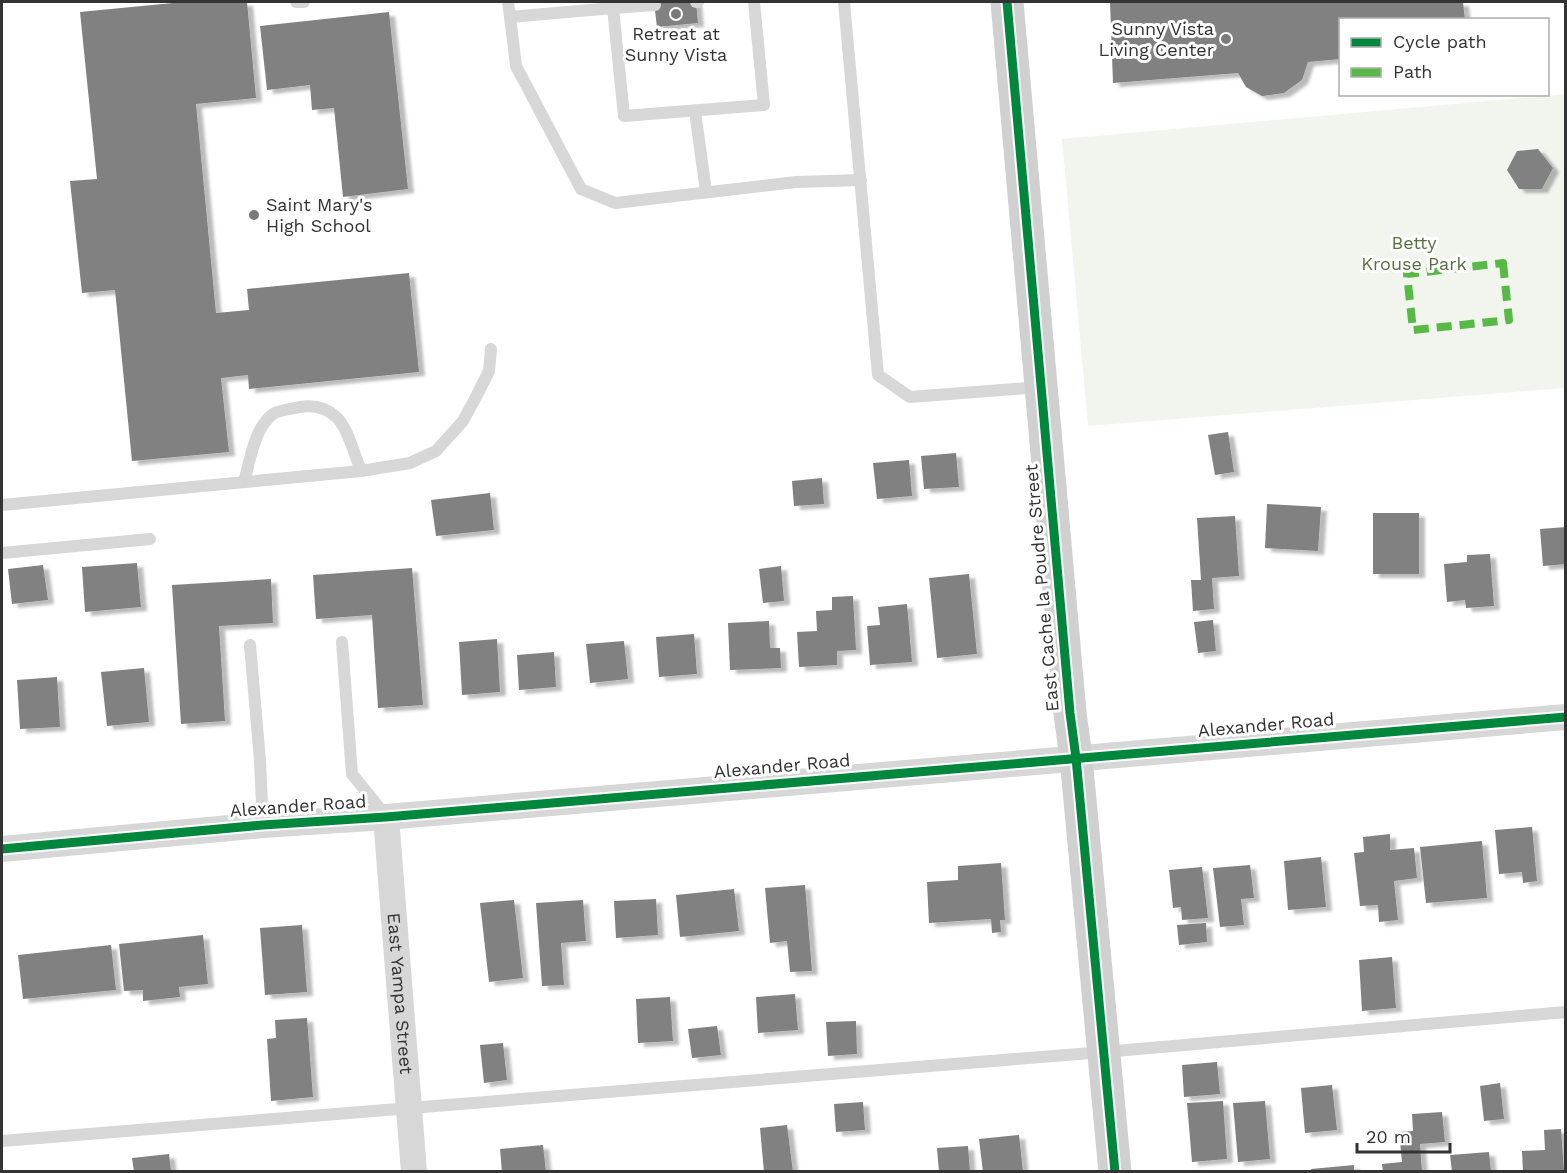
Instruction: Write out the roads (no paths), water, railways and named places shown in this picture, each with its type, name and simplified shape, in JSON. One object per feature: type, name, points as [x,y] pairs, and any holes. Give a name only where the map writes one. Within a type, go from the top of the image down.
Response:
[{"type":"street","name":"East Cache la Poudre Street","points":[[1007,2],[1070,713],[1115,1172]]},
{"type":"street","name":"Alexander Road","points":[[2,849],[263,825],[386,817],[1566,717]]},
{"type":"street","name":"East Yampa Street","points":[[386,817],[414,1172]]},
{"type":"lane","points":[[296,2],[304,2]]},
{"type":"lane","points":[[508,2],[516,66],[581,189],[615,203],[796,182],[861,180]]},
{"type":"lane","points":[[613,8],[624,116],[764,105],[754,2]]},
{"type":"lane","points":[[844,2],[878,375],[910,397],[1041,387]]},
{"type":"lane","points":[[510,17],[655,5]]},
{"type":"lane","points":[[695,111],[706,192]]},
{"type":"lane","points":[[2,506],[361,471],[410,463],[436,451],[463,421],[489,371],[492,349]]},
{"type":"lane","points":[[244,482],[254,445],[263,425],[274,413],[304,407],[320,407],[336,416],[361,471]]},
{"type":"lane","points":[[2,553],[150,539]]},
{"type":"lane","points":[[342,642],[352,774],[386,817]]},
{"type":"lane","points":[[250,645],[263,825]]},
{"type":"lane","points":[[2,1141],[1103,1052],[1566,1012]]},
{"type":"place","name":"Retreat at Sunny Vista","points":[[676,14]]},
{"type":"place","name":"Sunny Vista Living Center","points":[[1226,39]]},
{"type":"place","name":"Saint Mary's High School","points":[[254,215]]},
{"type":"park label","name":"Betty Krouse Park","points":[[1414,253]]}]
